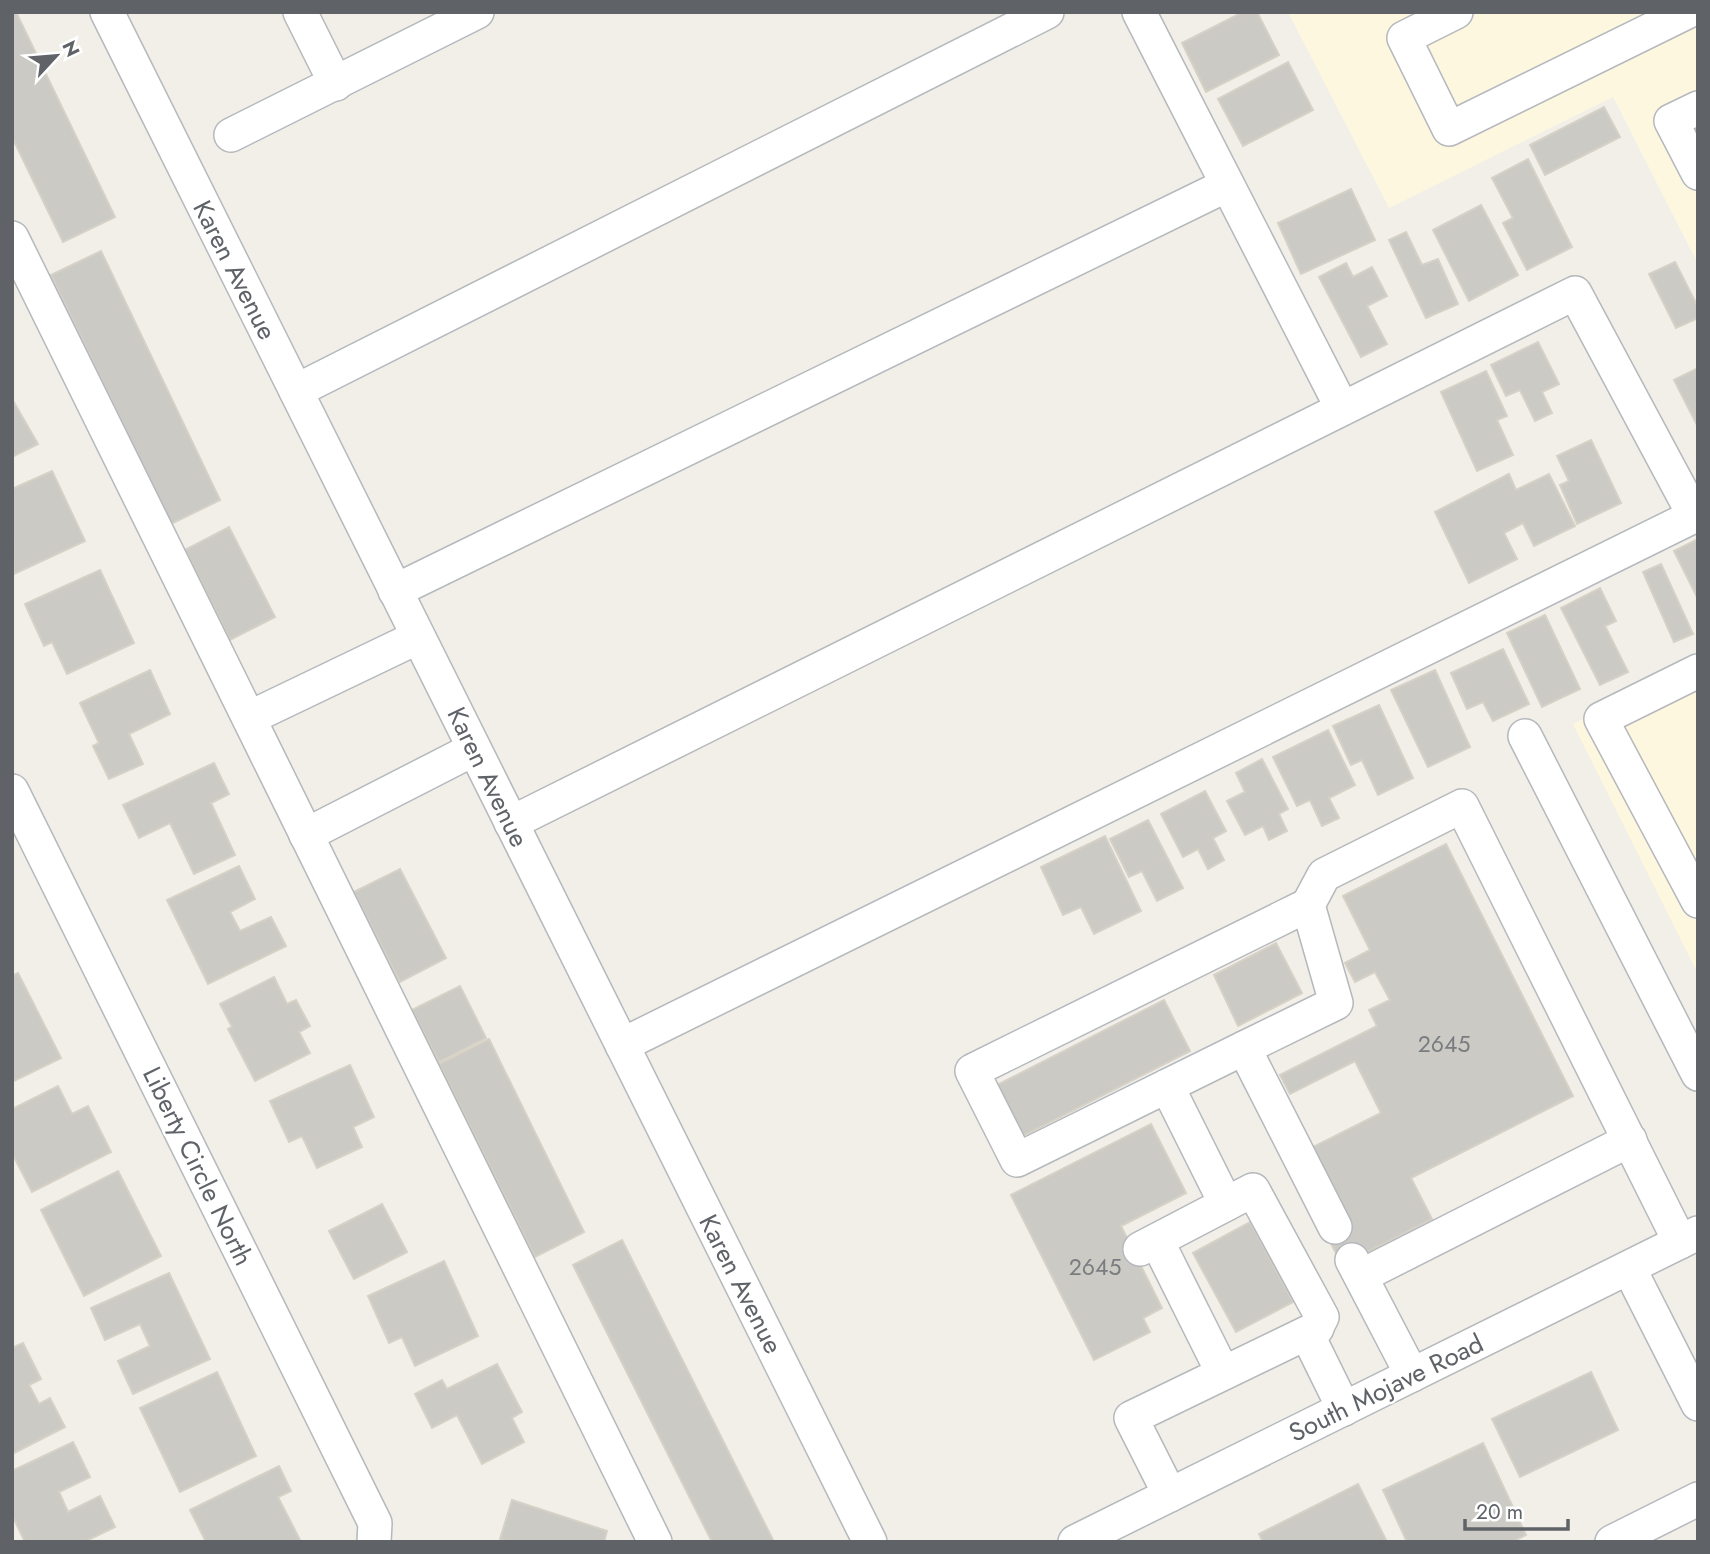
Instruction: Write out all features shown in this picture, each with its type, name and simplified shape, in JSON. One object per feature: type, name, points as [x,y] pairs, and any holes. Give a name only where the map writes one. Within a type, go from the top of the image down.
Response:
[{"type":"street","name":"Karen Avenue","points":[[107,12],[870,1542]]},
{"type":"street","points":[[300,12],[336,84]]},
{"type":"street","points":[[231,135],[477,12]]},
{"type":"street","points":[[296,391],[1047,12]]},
{"type":"street","points":[[1139,12],[1342,408]]},
{"type":"street","points":[[1456,12],[1404,38],[1449,129],[1687,12]]},
{"type":"street","points":[[1698,108],[1671,121],[1698,173]]},
{"type":"street","points":[[396,592],[1227,185]]},
{"type":"street","points":[[12,238],[655,1542]]},
{"type":"street","points":[[511,822],[1575,293],[1696,514],[622,1045]]},
{"type":"street","points":[[249,718],[418,637]]},
{"type":"street","points":[[1698,671],[1601,719],[1698,901]]},
{"type":"street","points":[[1525,736],[1698,1074]]},
{"type":"street","points":[[306,835],[474,749]]},
{"type":"street","name":"Liberty Circle North","points":[[12,792],[375,1523],[374,1542]]},
{"type":"street","points":[[1308,905],[1336,1003],[1017,1160],[972,1071],[1308,905],[1324,875],[1462,806],[1630,1140],[1689,1238]]},
{"type":"street","points":[[1244,1048],[1335,1227]]},
{"type":"street","points":[[1167,1086],[1322,1317],[1310,1340],[1344,1409]]},
{"type":"street","points":[[1412,1375],[1356,1268],[1630,1140]]},
{"type":"street","points":[[1223,1373],[1149,1245],[1239,1197]]},
{"type":"street","name":"South Mojave Road","points":[[1075,1542],[1689,1238]]},
{"type":"street","points":[[1629,1268],[1698,1404]]},
{"type":"street","points":[[1170,1495],[1132,1418],[1317,1328]]},
{"type":"street","points":[[1612,1542],[1698,1499]]},
{"type":"shaded area","points":[[1288,12],[1698,12],[1698,264],[1613,97],[1389,208]]},
{"type":"shaded area","points":[[1698,663],[1698,974],[1573,724]]},
{"type":"building","points":[[12,12],[16,12],[115,217],[63,242],[12,137]]},
{"type":"building","points":[[1243,12],[1257,12],[1279,55],[1206,92],[1182,43]]},
{"type":"building","points":[[1288,62],[1313,110],[1243,146],[1218,99]]},
{"type":"building","points":[[1604,107],[1620,137],[1545,175],[1530,145]]},
{"type":"building","points":[[1528,159],[1572,247],[1527,270],[1503,223],[1513,218],[1492,178]]},
{"type":"building","points":[[1351,189],[1375,240],[1301,274],[1278,223]]},
{"type":"building","points":[[1481,205],[1518,275],[1469,301],[1433,230]]},
{"type":"building","points":[[1406,232],[1422,265],[1438,259],[1458,304],[1426,318],[1389,240]]},
{"type":"building","points":[[101,251],[220,500],[171,524],[51,275]]},
{"type":"building","points":[[1675,262],[1698,307],[1698,318],[1676,328],[1649,274]]},
{"type":"building","points":[[1346,263],[1353,277],[1372,267],[1387,296],[1367,306],[1387,344],[1361,357],[1319,277]]},
{"type":"building","points":[[1538,342],[1559,384],[1542,392],[1552,413],[1535,421],[1520,390],[1506,396],[1491,365]]},
{"type":"building","points":[[1698,368],[1698,427],[1674,380]]},
{"type":"building","points":[[1486,371],[1507,416],[1497,420],[1513,455],[1477,471],[1441,392]]},
{"type":"building","points":[[12,399],[38,444],[12,457]]},
{"type":"building","points":[[1591,440],[1621,503],[1577,524],[1560,485],[1569,481],[1557,456]]},
{"type":"building","points":[[52,471],[85,541],[14,574],[12,489]]},
{"type":"building","points":[[1509,474],[1516,490],[1549,474],[1575,526],[1534,546],[1523,523],[1504,533],[1517,559],[1469,583],[1435,512]]},
{"type":"building","points":[[229,527],[275,617],[230,640],[185,550]]},
{"type":"building","points":[[1698,539],[1698,599],[1674,551]]},
{"type":"building","points":[[1661,564],[1693,634],[1674,642],[1643,572]]},
{"type":"building","points":[[100,570],[134,643],[67,674],[52,642],[44,646],[25,604]]},
{"type":"building","points":[[1600,588],[1616,621],[1605,626],[1628,672],[1600,685],[1561,608]]},
{"type":"building","points":[[1545,615],[1580,689],[1542,707],[1507,633]]},
{"type":"building","points":[[1503,649],[1529,704],[1493,721],[1483,702],[1467,709],[1451,673]]},
{"type":"building","points":[[150,670],[170,714],[129,734],[143,764],[109,779],[93,746],[99,743],[80,703]]},
{"type":"building","points":[[1435,670],[1470,747],[1428,767],[1391,690]]},
{"type":"building","points":[[1379,705],[1413,778],[1378,795],[1362,760],[1351,765],[1333,726]]},
{"type":"building","points":[[1328,730],[1355,785],[1329,798],[1339,818],[1322,826],[1310,800],[1297,806],[1273,757]]},
{"type":"building","points":[[1262,759],[1288,809],[1279,814],[1287,831],[1269,840],[1263,826],[1245,835],[1227,801],[1245,792],[1236,773]]},
{"type":"building","points":[[214,763],[229,794],[211,803],[235,855],[194,874],[170,823],[139,838],[123,805]]},
{"type":"building","points":[[1205,791],[1226,831],[1213,838],[1224,860],[1208,869],[1198,849],[1183,857],[1161,814]]},
{"type":"building","points":[[1148,820],[1183,888],[1157,901],[1142,871],[1129,877],[1110,839]]},
{"type":"building","points":[[1105,836],[1141,911],[1094,934],[1081,907],[1063,915],[1041,867]]},
{"type":"building","points":[[1446,844],[1573,1096],[1411,1178],[1432,1219],[1342,1265],[1325,1232],[1311,1148],[1381,1113],[1355,1061],[1290,1094],[1280,1075],[1377,1026],[1369,1010],[1390,1000],[1375,972],[1355,982],[1345,963],[1370,950],[1343,896]]},
{"type":"building","points":[[239,866],[255,899],[230,912],[240,931],[271,917],[286,946],[208,984],[167,900]]},
{"type":"building","points":[[400,869],[446,958],[400,982],[354,892]]},
{"type":"building","points":[[1276,943],[1302,993],[1238,1026],[1214,975]]},
{"type":"building","points":[[18,973],[61,1058],[12,1082],[12,976]]},
{"type":"building","points":[[274,977],[287,1004],[296,1000],[310,1026],[299,1032],[310,1053],[255,1081],[228,1029],[232,1027],[220,1004]]},
{"type":"building","points":[[460,986],[486,1038],[439,1062],[412,1010]]},
{"type":"building","points":[[1164,1000],[1190,1051],[1023,1136],[997,1085]]},
{"type":"building","points":[[489,1039],[584,1232],[535,1257],[439,1064]]},
{"type":"building","points":[[350,1065],[374,1117],[353,1127],[362,1147],[317,1168],[302,1136],[289,1142],[270,1101]]},
{"type":"building","points":[[58,1086],[72,1114],[88,1106],[111,1152],[32,1192],[12,1153],[12,1109]]},
{"type":"building","points":[[1151,1124],[1186,1193],[1121,1226],[1162,1308],[1143,1318],[1150,1332],[1094,1360],[1011,1195]]},
{"type":"building","points":[[118,1171],[161,1256],[84,1296],[41,1210]]},
{"type":"building","points":[[382,1204],[407,1252],[354,1279],[329,1231]]},
{"type":"building","points":[[1250,1222],[1293,1302],[1236,1332],[1193,1253]]},
{"type":"building","points":[[622,1240],[774,1542],[712,1542],[573,1265]]},
{"type":"building","points":[[444,1261],[478,1336],[415,1366],[402,1337],[389,1343],[368,1296]]},
{"type":"building","points":[[169,1273],[210,1359],[133,1394],[118,1361],[150,1346],[140,1324],[105,1340],[91,1308]]},
{"type":"building","points":[[23,1343],[41,1379],[29,1385],[39,1404],[50,1398],[65,1427],[12,1454],[12,1348]]},
{"type":"building","points":[[497,1364],[522,1412],[512,1418],[524,1442],[482,1464],[457,1415],[432,1428],[415,1394],[442,1380],[447,1389]]},
{"type":"building","points":[[217,1372],[256,1456],[180,1492],[140,1408]]},
{"type":"building","points":[[1591,1372],[1618,1430],[1520,1477],[1492,1419]]},
{"type":"building","points":[[73,1442],[90,1477],[59,1492],[68,1512],[100,1496],[115,1527],[84,1542],[25,1542],[12,1515],[12,1471]]},
{"type":"building","points":[[1483,1443],[1526,1535],[1512,1542],[1407,1542],[1383,1490]]},
{"type":"building","points":[[279,1466],[291,1491],[278,1497],[301,1542],[206,1542],[190,1510]]},
{"type":"building","points":[[1358,1484],[1387,1542],[1263,1542],[1259,1534]]},
{"type":"building","points":[[512,1500],[607,1531],[604,1542],[510,1542],[500,1539]]}]
